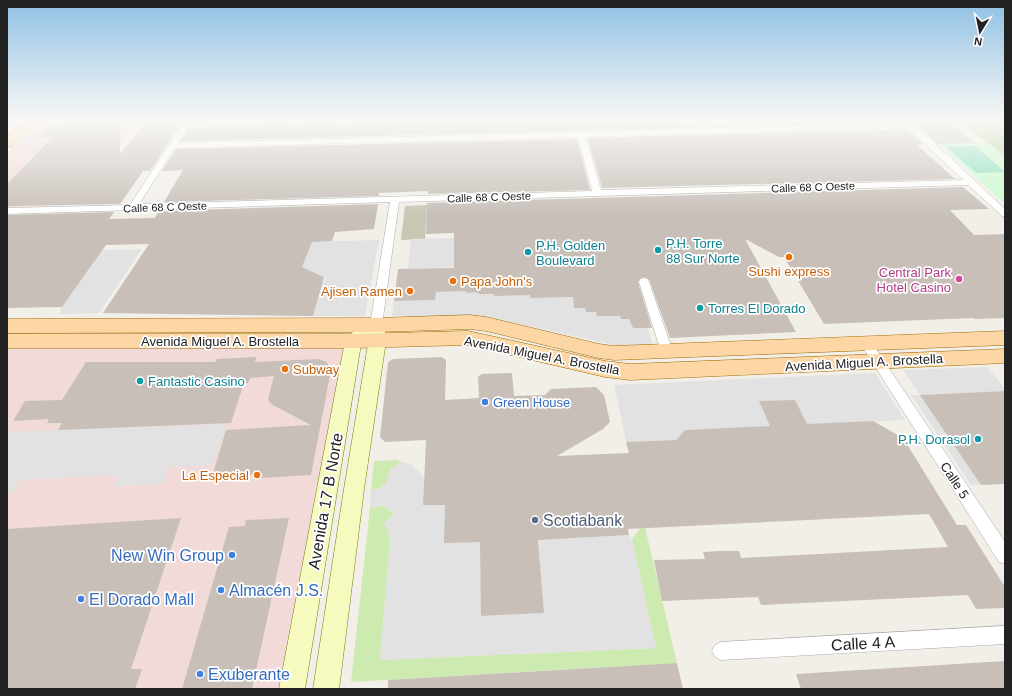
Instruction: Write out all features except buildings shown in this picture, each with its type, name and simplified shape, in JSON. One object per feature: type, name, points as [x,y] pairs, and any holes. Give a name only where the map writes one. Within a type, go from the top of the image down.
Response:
[{"type":"main road","name":"Avenida Miguel A. Brostella","points":[[7,326],[353,341],[377,333],[470,322],[486,324],[614,353],[1005,338]]},
{"type":"main road","name":"Avenida Miguel A. Brostella","points":[[7,341],[158,333],[377,333],[468,338],[605,369],[630,372],[1005,356]]},
{"type":"street","points":[[132,208],[169,152]]},
{"type":"street","points":[[586,152],[597,194]]},
{"type":"street","points":[[939,152],[1005,214]]},
{"type":"street","name":"Calle 68 C Oeste","points":[[7,211],[971,182]]},
{"type":"street","name":"Avenida 17 B Norte","points":[[326,689],[395,200]]},
{"type":"street","points":[[644,282],[667,352]]},
{"type":"street","name":"Avenida 17 B Norte","points":[[292,689],[353,341]]},
{"type":"street","name":"Calle 5","points":[[866,343],[1005,556]]},
{"type":"street","name":"Calle 4 A","points":[[721,651],[1005,635]]},
{"type":"shaded area","points":[[114,152],[92,180],[66,181],[44,206],[7,207],[7,153]]},
{"type":"shaded area","points":[[427,205],[425,239],[401,240],[405,206]]},
{"type":"shaded area","points":[[454,238],[455,267],[408,269],[411,239]]},
{"type":"shaded area","points":[[379,240],[365,316],[313,316],[322,283],[327,278],[302,267],[310,247],[305,242]]},
{"type":"shaded area","points":[[142,249],[99,313],[60,314],[62,307],[95,261],[7,261],[7,253]]},
{"type":"shaded area","points":[[466,291],[466,293],[478,292],[478,294],[530,295],[530,298],[573,297],[574,308],[585,308],[586,312],[596,312],[597,316],[620,316],[621,319],[629,319],[633,328],[648,328],[653,346],[624,347],[482,316],[392,316],[394,301],[435,300],[436,292]]},
{"type":"shaded area","points":[[7,341],[353,341],[292,689],[7,689]]},
{"type":"shaded area","points":[[987,367],[1005,391],[921,395],[981,485],[971,485],[911,395],[920,395],[903,370]]},
{"type":"shaded area","points":[[875,373],[905,420],[685,430],[676,440],[626,442],[614,385]]},
{"type":"shaded area","points":[[227,424],[211,466],[169,467],[162,484],[113,487],[117,475],[20,480],[12,493],[7,493],[7,432]]},
{"type":"shaded area","points":[[401,462],[411,464],[424,477],[423,505],[445,505],[445,543],[480,541],[482,616],[544,613],[538,540],[629,535],[632,539],[656,648],[380,660],[390,541],[388,531],[384,524],[394,513],[383,506],[370,508],[371,490],[379,489],[386,483],[391,469]]},
{"type":"green space","points":[[948,152],[1000,152],[1005,156],[1005,204]]},
{"type":"green space","points":[[953,152],[982,152],[1005,172],[976,173]]},
{"type":"green space","points":[[397,460],[401,462],[391,469],[386,483],[379,489],[371,490],[374,461]]},
{"type":"green space","points":[[383,506],[394,513],[384,524],[388,531],[390,541],[380,660],[656,648],[632,539],[644,523],[677,663],[351,682],[370,508]]},
{"type":"place","name":"P.H. Torre 88 Sur Norte","points":[[658,250]]},
{"type":"place","name":"P.H. Golden Boulevard","points":[[528,252]]},
{"type":"place","name":"Sushi express","points":[[789,257]]},
{"type":"place","name":"Central Park Hotel Casino","points":[[959,279]]},
{"type":"place","name":"Papa John's","points":[[453,281]]},
{"type":"place","name":"Ajisen Ramen","points":[[410,291]]},
{"type":"place","name":"Torres El Dorado","points":[[700,308]]},
{"type":"place","name":"Subway","points":[[285,369]]},
{"type":"place","name":"Fantastic Casino","points":[[140,381]]},
{"type":"place","name":"Green House","points":[[485,402]]},
{"type":"place","name":"P.H. Dorasol","points":[[978,439]]},
{"type":"place","name":"La Especial","points":[[257,475]]},
{"type":"place","name":"Scotiabank","points":[[535,520]]},
{"type":"place","name":"New Win Group","points":[[232,555]]},
{"type":"place","name":"Almacén J.S.","points":[[221,590]]},
{"type":"place","name":"El Dorado Mall","points":[[81,599]]},
{"type":"place","name":"Exuberante","points":[[200,674]]}]
